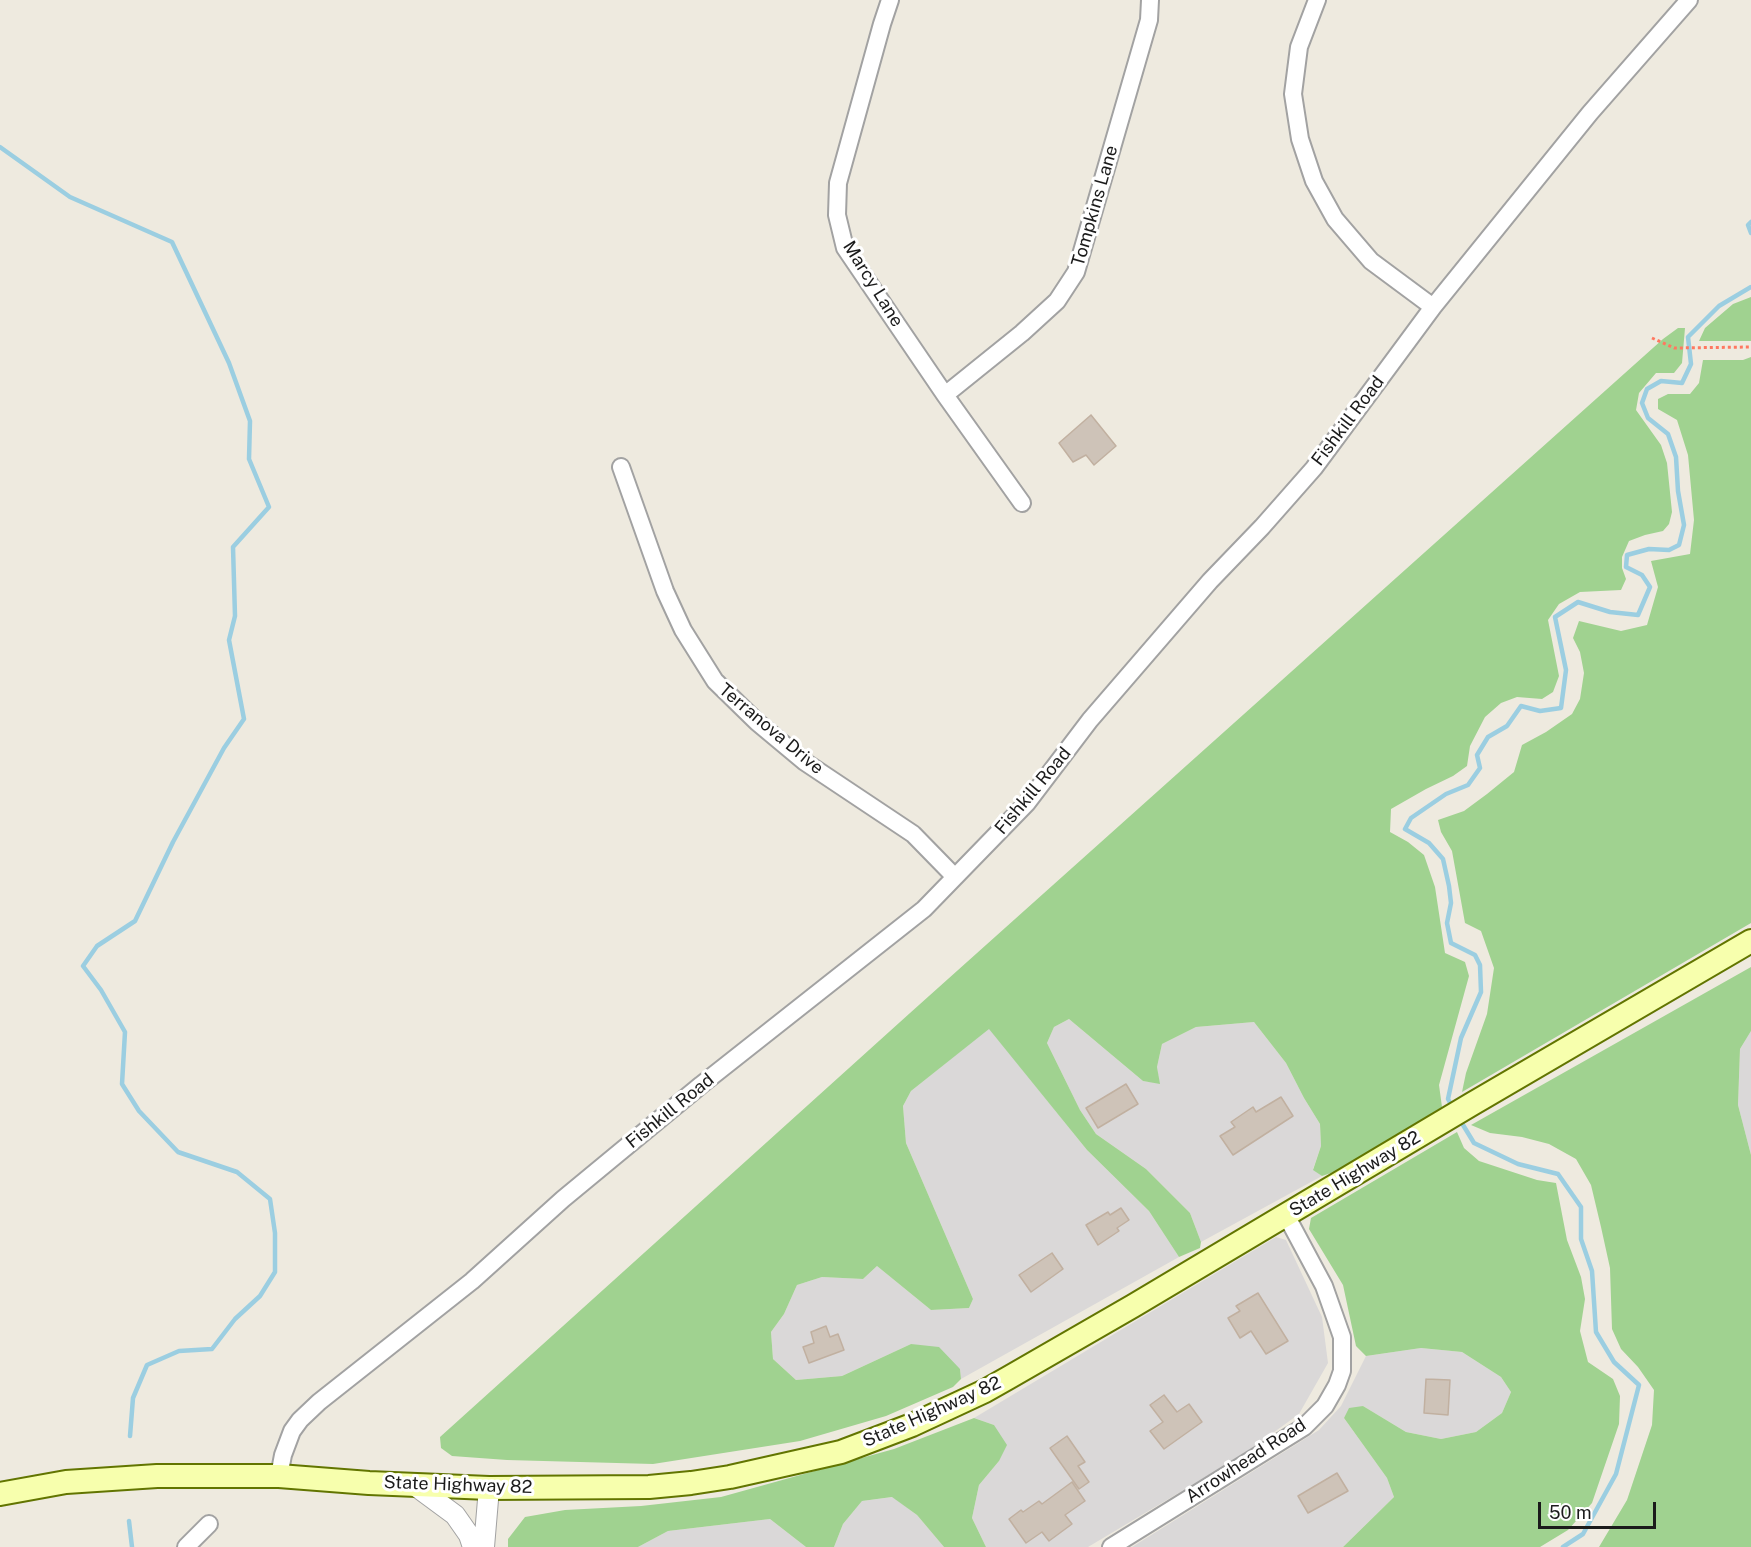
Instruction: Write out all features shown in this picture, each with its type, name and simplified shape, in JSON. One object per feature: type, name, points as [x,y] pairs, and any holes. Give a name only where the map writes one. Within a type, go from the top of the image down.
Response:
[{"type":"main road","name":"State Highway 82","points":[[0,1494],[66,1482],[157,1476],[279,1476],[369,1483],[489,1488],[649,1486],[730,1477],[841,1452],[912,1425],[985,1391],[1751,941]]},
{"type":"street","name":"Marcy Lane","points":[[890,0],[838,183],[837,216],[845,248],[1022,503]]},
{"type":"street","name":"Tompkins Lane","points":[[945,394],[1022,333],[1057,301],[1076,272],[1149,20],[1150,0]]},
{"type":"street","points":[[1317,0],[1299,47],[1293,94],[1300,139],[1314,181],[1335,219],[1371,261],[1433,307]]},
{"type":"street","name":"Fishkill Road","points":[[279,1476],[283,1455],[292,1431],[319,1402],[472,1281],[562,1200],[701,1085],[924,909],[1027,803],[1090,720],[1210,581],[1314,468],[1433,307],[1590,113],[1689,0]]},
{"type":"street","name":"Terranova Drive","points":[[621,466],[665,591],[683,630],[715,681],[757,722],[806,762],[913,834],[955,877]]},
{"type":"street","name":"Arrowhead Road","points":[[1111,1547],[1304,1427],[1325,1406],[1337,1385],[1342,1371],[1342,1337],[1324,1286],[1286,1215]]},
{"type":"street","points":[[413,1484],[454,1515],[469,1535],[472,1547]]},
{"type":"street","points":[[483,1547],[489,1488]]},
{"type":"street","points":[[186,1547],[209,1524]]},
{"type":"path","points":[[1652,338],[1674,348],[1751,347]]},
{"type":"shaded area","points":[[1069,1019],[1143,1081],[1159,1083],[1157,1067],[1162,1044],[1196,1027],[1254,1022],[1286,1063],[1320,1124],[1321,1146],[1313,1169],[1322,1176],[1201,1242],[1190,1213],[1146,1169],[1096,1134],[1080,1110],[1047,1043],[1054,1027]]},
{"type":"shaded area","points":[[989,1028],[1087,1150],[1149,1211],[1179,1257],[961,1379],[960,1369],[911,1344],[842,1376],[796,1380],[773,1359],[771,1332],[784,1314],[797,1285],[822,1277],[863,1279],[877,1266],[931,1310],[969,1308],[973,1299],[906,1143],[903,1106],[911,1091]]},
{"type":"shaded area","points":[[1751,1031],[1751,1155],[1738,1105],[1740,1049]]},
{"type":"shaded area","points":[[1276,1237],[1286,1240],[1322,1317],[1328,1363],[1299,1414],[1244,1454],[1088,1547],[986,1547],[972,1518],[979,1485],[999,1461],[994,1425],[974,1418]]},
{"type":"shaded area","points":[[1421,1348],[1462,1352],[1501,1377],[1511,1392],[1502,1413],[1476,1432],[1441,1439],[1406,1432],[1363,1406],[1344,1418],[1387,1478],[1394,1497],[1343,1547],[1132,1547],[1319,1430],[1341,1406],[1366,1356]]},
{"type":"shaded area","points":[[893,1497],[917,1515],[944,1547],[834,1547],[843,1524],[862,1501]]},
{"type":"shaded area","points":[[770,1519],[806,1547],[638,1547],[668,1531]]},
{"type":"green space","points":[[1751,297],[1751,341],[1699,341],[1705,328],[1733,304]]},
{"type":"green space","points":[[1678,328],[1685,328],[1682,363],[1674,373],[1656,373],[1639,393],[1636,410],[1661,445],[1667,463],[1672,512],[1669,524],[1663,531],[1629,541],[1622,557],[1622,568],[1626,579],[1621,590],[1580,592],[1559,604],[1548,620],[1559,676],[1553,692],[1542,699],[1517,697],[1501,703],[1485,717],[1470,746],[1467,766],[1453,776],[1391,809],[1390,832],[1408,842],[1424,855],[1435,887],[1445,953],[1465,962],[1469,976],[1439,1085],[1442,1107],[1346,1168],[1322,1176],[1313,1170],[1321,1146],[1320,1124],[1286,1063],[1254,1022],[1196,1027],[1162,1044],[1157,1067],[1160,1084],[1143,1081],[1069,1019],[1054,1027],[1047,1043],[1080,1110],[1096,1134],[1146,1169],[1190,1213],[1201,1242],[1200,1248],[1179,1257],[1149,1211],[1087,1150],[989,1029],[911,1091],[903,1106],[906,1143],[973,1299],[969,1308],[931,1310],[877,1266],[863,1279],[822,1277],[797,1285],[784,1314],[771,1332],[773,1359],[796,1380],[842,1376],[911,1344],[939,1347],[960,1369],[961,1379],[953,1387],[886,1416],[800,1441],[653,1464],[507,1460],[452,1456],[441,1448],[440,1437],[910,1013]]},
{"type":"green space","points":[[1751,357],[1751,923],[1462,1092],[1466,1073],[1487,1014],[1494,968],[1481,931],[1465,923],[1452,851],[1441,832],[1438,820],[1464,811],[1487,794],[1514,772],[1522,745],[1572,714],[1580,699],[1584,673],[1580,652],[1573,638],[1579,621],[1621,631],[1647,625],[1658,587],[1651,561],[1690,554],[1694,520],[1688,455],[1677,420],[1658,409],[1658,399],[1668,394],[1690,394],[1699,383],[1703,360],[1743,360]]},
{"type":"green space","points":[[1751,967],[1751,1031],[1740,1049],[1738,1105],[1751,1155],[1751,1547],[1599,1547],[1627,1500],[1652,1425],[1654,1390],[1638,1367],[1621,1349],[1612,1329],[1610,1268],[1591,1185],[1576,1159],[1549,1144],[1522,1137],[1490,1133],[1471,1125]]},
{"type":"green space","points":[[1457,1132],[1464,1148],[1479,1161],[1537,1180],[1556,1183],[1567,1240],[1581,1277],[1585,1299],[1580,1331],[1588,1362],[1613,1379],[1620,1396],[1619,1424],[1592,1503],[1568,1530],[1540,1547],[1343,1547],[1394,1497],[1387,1478],[1344,1418],[1349,1408],[1363,1406],[1406,1432],[1441,1439],[1476,1432],[1502,1413],[1511,1392],[1501,1377],[1462,1352],[1421,1348],[1366,1356],[1356,1346],[1343,1285],[1309,1229],[1311,1218]]},
{"type":"green space","points":[[974,1418],[994,1425],[1007,1445],[999,1461],[979,1485],[972,1518],[986,1547],[944,1547],[917,1515],[892,1497],[862,1501],[843,1524],[834,1547],[806,1547],[770,1519],[668,1531],[638,1547],[508,1547],[508,1539],[525,1517],[565,1510],[641,1506],[721,1497],[894,1449]]},
{"type":"building","points":[[1091,415],[1116,446],[1094,465],[1086,455],[1073,462],[1059,443]]},
{"type":"building","points":[[1126,1084],[1138,1104],[1098,1128],[1086,1108]]},
{"type":"building","points":[[1281,1097],[1293,1116],[1233,1155],[1220,1136],[1235,1127],[1231,1122],[1253,1107],[1256,1112]]},
{"type":"building","points":[[1121,1208],[1129,1220],[1117,1228],[1119,1231],[1098,1245],[1086,1225],[1108,1212],[1110,1215]]},
{"type":"building","points":[[1052,1253],[1063,1269],[1031,1292],[1019,1275]]},
{"type":"building","points":[[1258,1293],[1288,1341],[1266,1354],[1251,1331],[1240,1338],[1228,1318],[1240,1311],[1236,1306]]},
{"type":"building","points":[[826,1326],[830,1337],[838,1334],[844,1350],[809,1363],[803,1347],[814,1343],[811,1332]]},
{"type":"building","points":[[1426,1379],[1450,1380],[1448,1415],[1424,1413]]},
{"type":"building","points":[[1164,1395],[1177,1412],[1189,1404],[1202,1422],[1164,1449],[1150,1431],[1163,1422],[1150,1405]]},
{"type":"building","points":[[1067,1436],[1085,1462],[1078,1466],[1089,1482],[1079,1489],[1050,1448]]},
{"type":"building","points":[[1337,1473],[1348,1491],[1308,1513],[1298,1496]]},
{"type":"building","points":[[1072,1482],[1085,1501],[1065,1515],[1072,1524],[1049,1541],[1042,1532],[1026,1543],[1009,1519],[1039,1501],[1042,1504]]},
{"type":"waterway","points":[[0,147],[70,197],[172,242],[229,363],[250,421],[249,459],[269,507],[233,547],[235,616],[229,640],[244,719],[224,748],[173,842],[135,921],[97,946],[83,966],[101,990],[125,1032],[122,1084],[139,1111],[178,1152],[237,1172],[270,1199],[275,1233],[275,1272],[260,1296],[235,1319],[212,1349],[179,1351],[147,1365],[133,1398],[130,1436]]},
{"type":"waterway","points":[[1751,222],[1748,225],[1751,233]]},
{"type":"waterway","points":[[1453,1108],[1448,1099],[1461,1038],[1481,992],[1480,965],[1475,955],[1451,943],[1447,923],[1451,903],[1443,859],[1429,843],[1405,829],[1411,818],[1446,794],[1468,785],[1480,768],[1477,755],[1488,737],[1507,726],[1521,706],[1540,711],[1561,708],[1566,670],[1555,617],[1578,602],[1610,612],[1638,615],[1650,587],[1642,575],[1626,567],[1627,555],[1649,549],[1669,550],[1679,545],[1684,525],[1678,491],[1676,457],[1668,434],[1648,418],[1642,403],[1647,389],[1661,381],[1682,383],[1691,364],[1688,337],[1719,306],[1751,287]]},
{"type":"waterway","points":[[1460,1120],[1474,1143],[1518,1164],[1558,1174],[1581,1207],[1581,1239],[1592,1271],[1596,1332],[1614,1362],[1639,1385],[1616,1474],[1583,1534],[1563,1547]]},
{"type":"waterway","points":[[129,1521],[132,1547]]}]
